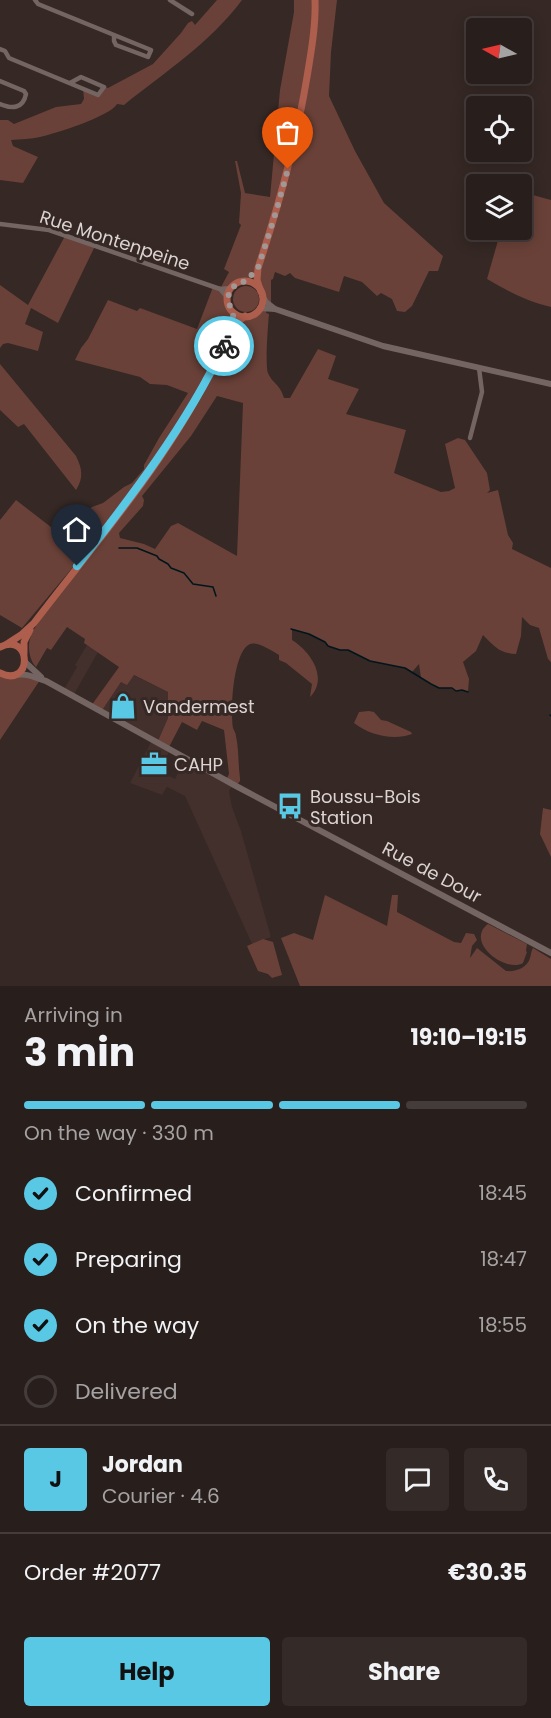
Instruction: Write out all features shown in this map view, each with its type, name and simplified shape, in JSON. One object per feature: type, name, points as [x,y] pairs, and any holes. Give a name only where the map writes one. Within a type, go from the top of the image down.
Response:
[{"type":"main road","points":[[275,309],[266,302],[262,294],[257,280],[258,268],[293,147],[308,67],[316,1]]},
{"type":"main road","points":[[246,281],[258,268]]},
{"type":"main road","points":[[2,646],[21,635],[34,622],[157,462],[199,395],[232,328],[234,320],[227,297],[231,288],[246,281],[255,284],[262,294],[260,308],[254,314],[245,316],[236,314],[232,310]]},
{"type":"main road","points":[[260,308],[275,309],[383,346],[551,384]]},
{"type":"main road","points":[[232,328],[245,316]]},
{"type":"main road","points":[[14,675],[22,670],[25,659],[24,642],[34,622]]},
{"type":"main road","points":[[2,646],[12,644],[20,648],[33,671],[46,681]]},
{"type":"main road","points":[[0,673],[9,676],[29,675],[46,681]]},
{"type":"main road","name":"Rue de Dour","points":[[46,681],[234,784],[551,952]]},
{"type":"street","points":[[35,0],[38,4],[151,50],[148,57],[116,45],[114,36]]},
{"type":"street","points":[[170,0],[192,14]]},
{"type":"street","points":[[0,49],[5,51],[9,58],[98,95],[104,87],[81,77],[70,83]]},
{"type":"street","points":[[0,81],[26,94],[24,101],[17,107],[12,108],[0,104]]},
{"type":"street","name":"Rue Montenpeine","points":[[0,224],[49,230],[220,289],[231,288]]},
{"type":"street","name":"Rue Montenpeine","points":[[220,289],[227,297]]},
{"type":"street","points":[[470,438],[482,392],[479,368]]},
{"type":"shaded area","points":[[217,0],[242,0],[216,30],[124,105],[117,104],[113,109],[94,119],[57,132],[37,138],[11,140],[13,146],[38,157],[23,183],[0,180],[0,120],[8,120],[14,124],[56,107],[81,104],[84,99],[83,88],[98,95],[104,87],[108,88],[153,64],[188,23],[192,21],[195,25]]},
{"type":"shaded area","points":[[294,0],[337,0],[329,96],[355,151],[384,203],[443,256],[438,271],[429,271],[412,306],[405,312],[397,311],[392,299],[381,293],[377,296],[362,282],[344,276],[339,292],[295,278],[290,273],[285,276],[275,272],[271,280],[271,306],[266,302],[257,269],[248,279],[234,286],[228,294],[233,327],[245,316],[254,314],[260,308],[267,308],[266,313],[269,314],[267,369],[284,398],[290,398],[318,349],[336,356],[328,379],[359,389],[346,414],[406,430],[394,473],[441,492],[449,491],[455,488],[445,444],[458,438],[465,440],[487,473],[490,490],[487,493],[498,490],[508,535],[513,543],[512,549],[551,568],[551,662],[548,659],[539,628],[530,625],[522,617],[521,636],[516,654],[498,649],[483,635],[476,651],[463,662],[469,679],[468,692],[430,684],[421,678],[419,664],[412,672],[405,668],[370,661],[348,650],[328,646],[309,634],[292,629],[292,640],[305,651],[315,666],[318,682],[310,697],[312,684],[279,660],[279,655],[261,645],[250,644],[244,649],[240,658],[234,682],[232,720],[237,741],[240,778],[236,786],[226,780],[229,774],[224,730],[202,721],[197,730],[182,722],[168,749],[157,743],[168,718],[168,692],[134,675],[127,685],[121,682],[101,712],[91,706],[119,667],[84,643],[85,639],[67,627],[51,650],[47,648],[36,667],[29,652],[30,635],[77,566],[73,567],[22,628],[0,615],[0,520],[16,500],[72,545],[85,514],[92,507],[103,503],[132,483],[144,469],[159,438],[188,393],[167,385],[150,384],[140,377],[75,360],[108,300],[137,311],[140,308],[197,329],[213,287],[220,289],[229,272],[224,269],[241,225],[239,223],[241,193],[235,161],[237,161],[245,193],[270,197],[280,90],[294,12]],"holes":[[[217,396],[243,403],[237,556],[178,523],[171,526],[155,549],[120,538],[119,533],[143,506],[142,496],[191,436]]]},
{"type":"shaded area","points":[[532,195],[551,200],[551,307],[518,296],[487,279],[498,240],[532,240]]},
{"type":"shaded area","points":[[65,236],[95,246],[58,323],[31,308],[25,324],[43,332],[38,351],[8,343],[3,344],[0,348],[0,285],[28,305]]},
{"type":"shaded area","points":[[246,286],[255,290],[259,299],[255,308],[246,312],[237,308],[233,299],[237,290]]},
{"type":"shaded area","points":[[0,364],[76,456],[81,473],[76,490],[24,424],[18,427],[0,410]]},
{"type":"shaded area","points":[[87,645],[98,652],[73,696],[63,691]]},
{"type":"shaded area","points":[[0,673],[23,674],[40,680],[0,740]]},
{"type":"shaded area","points":[[133,675],[168,692],[168,718],[157,743],[170,750],[160,771],[175,779],[185,758],[234,784],[229,791],[232,807],[271,937],[252,944],[185,796],[167,787],[162,795],[130,783],[152,740],[101,712],[121,682]]},
{"type":"shaded area","points":[[359,712],[374,712],[381,720],[412,734],[397,737],[382,736],[354,723]]},
{"type":"shaded area","points":[[543,808],[551,810],[551,857],[540,834]]},
{"type":"shaded area","points":[[325,895],[387,926],[392,895],[398,895],[397,912],[454,942],[461,943],[466,933],[474,934],[477,940],[472,946],[470,958],[477,948],[506,971],[524,967],[529,961],[533,948],[551,959],[551,986],[300,986],[281,938],[294,933],[313,940]]},
{"type":"shaded area","points":[[488,924],[527,944],[523,963],[517,965],[501,962],[488,951],[481,938],[482,930]]},
{"type":"shaded area","points":[[263,939],[273,942],[282,975],[272,978],[258,971],[247,946]]},
{"type":"waterway","points":[[119,548],[137,548],[157,556],[171,568],[184,573],[193,584],[213,587],[216,596]]},
{"type":"waterway","points":[[291,629],[309,634],[328,646],[348,650],[370,661],[405,668],[439,688],[468,692]]},
{"type":"way so far","points":[[224,346],[234,320],[227,297],[231,288],[246,281],[258,268],[288,169]]},
{"type":"place","name":"Vandermest","points":[[123,706]]},
{"type":"place","name":"CAHP","points":[[154,764]]},
{"type":"place","name":"Boussu-Bois Station","points":[[290,806]]},
{"type":"route","points":[[77,566],[157,462],[199,395],[224,346]]}]
